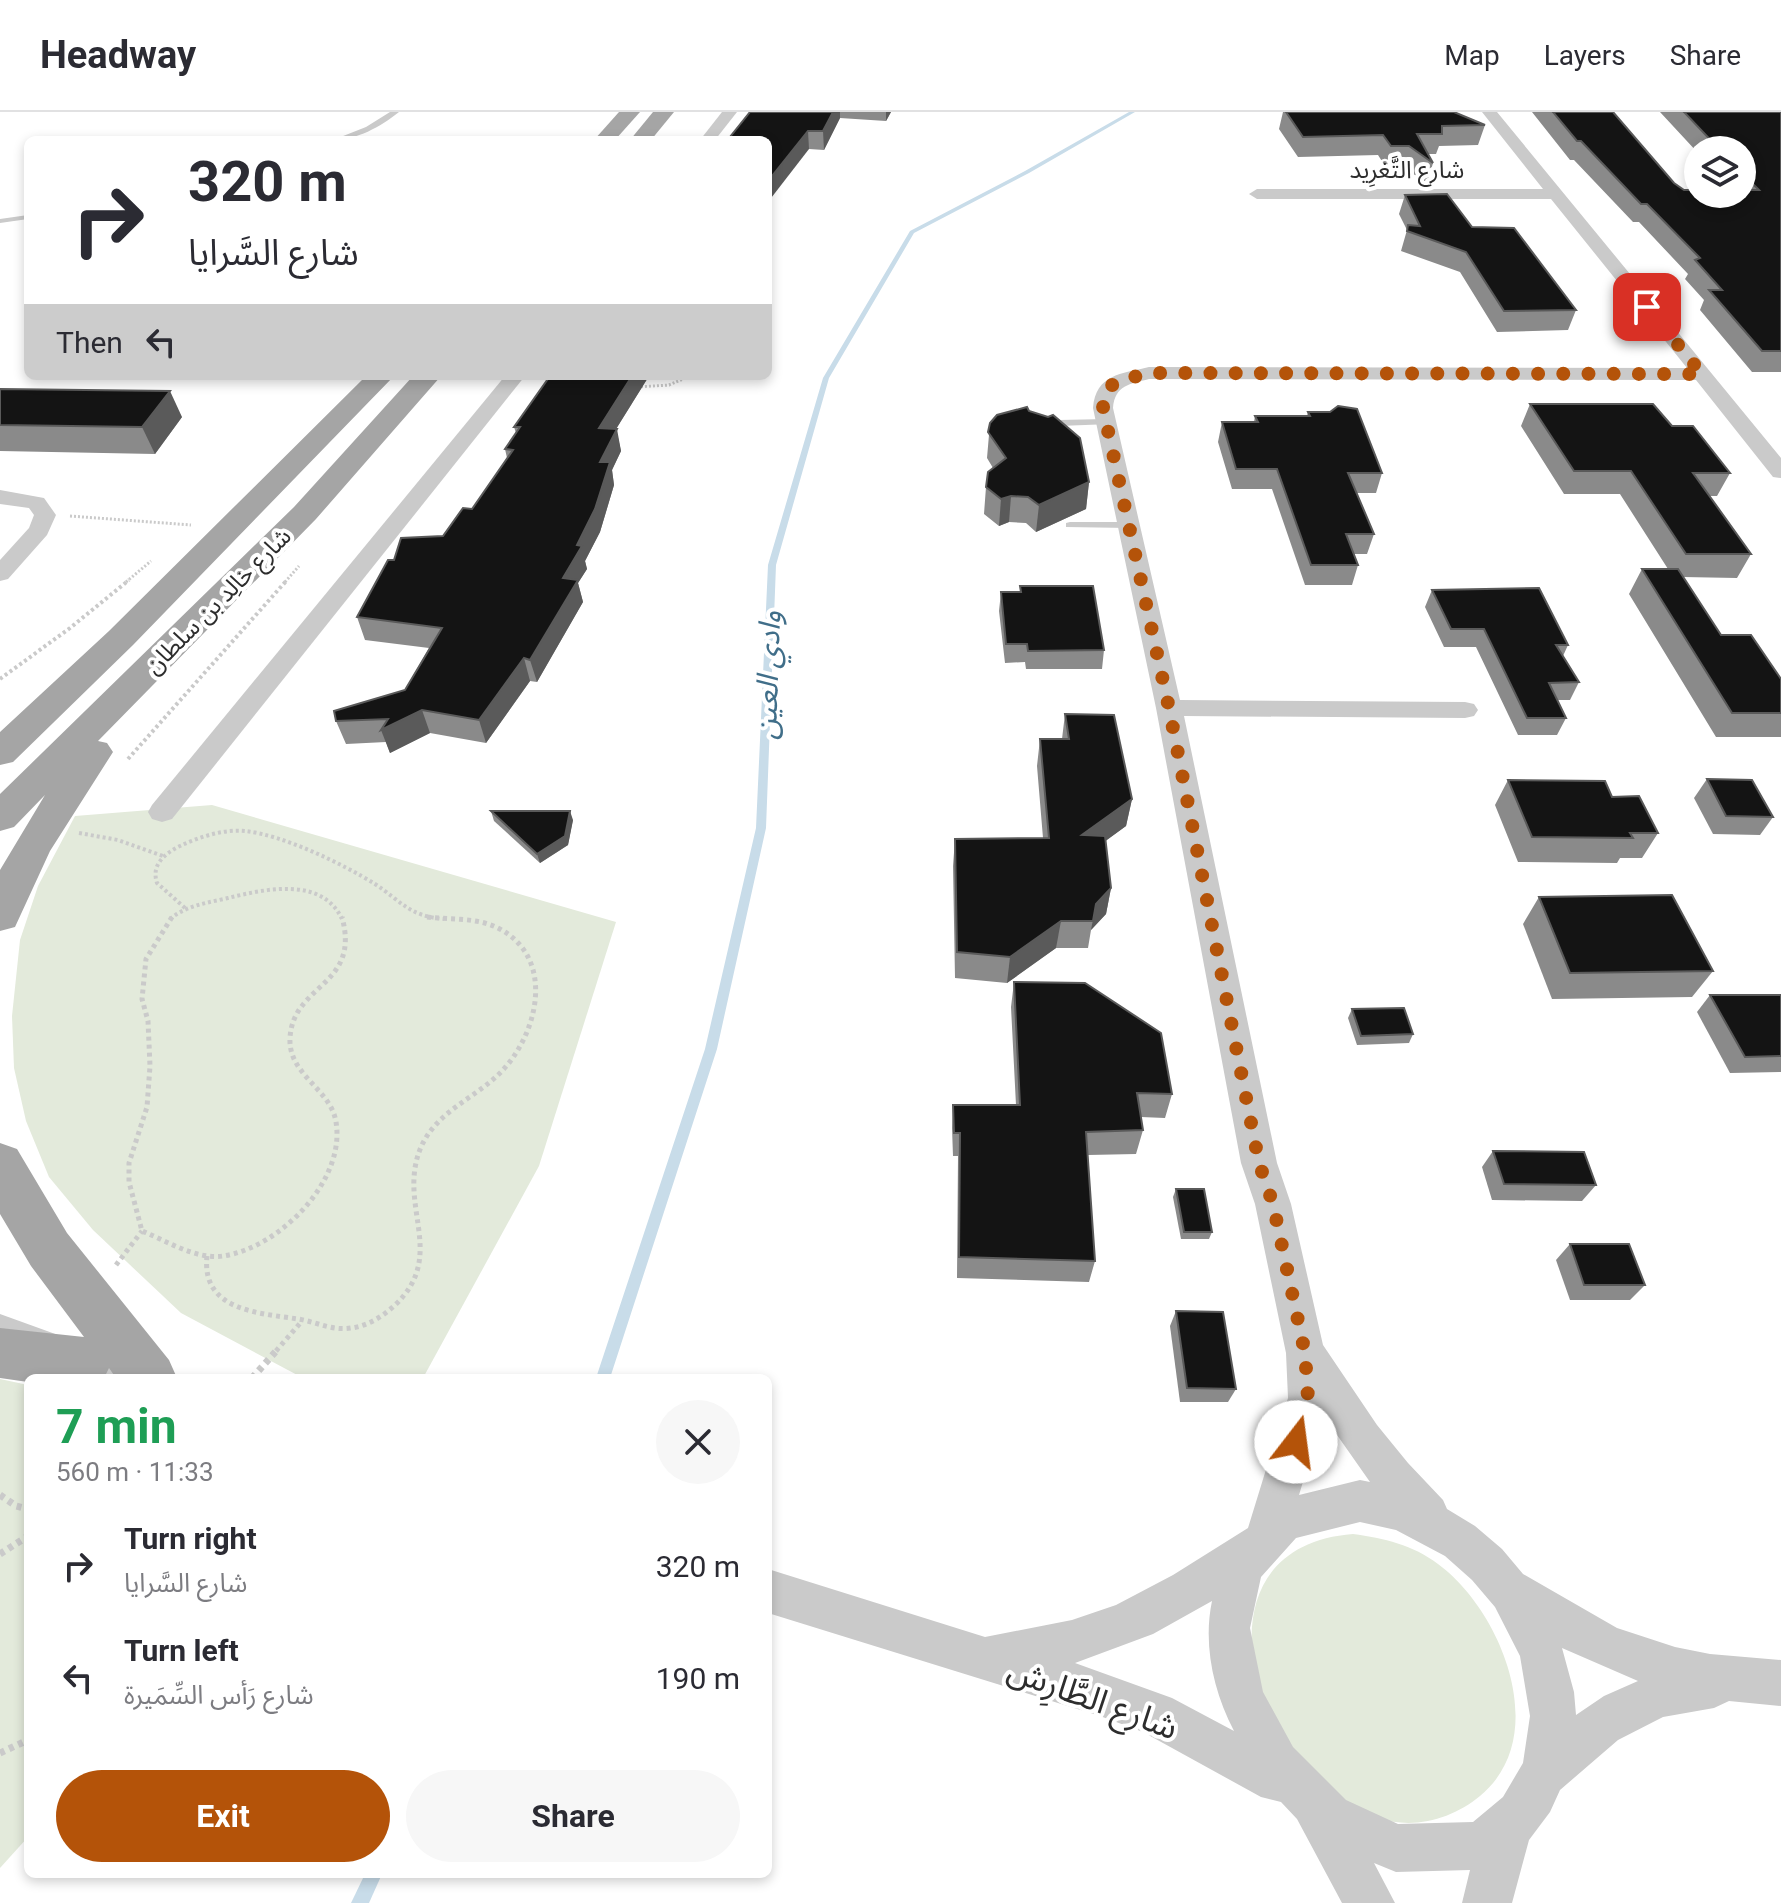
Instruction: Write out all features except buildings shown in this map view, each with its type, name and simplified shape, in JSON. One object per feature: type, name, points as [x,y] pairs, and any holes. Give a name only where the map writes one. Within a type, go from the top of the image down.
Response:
[{"type":"main road","points":[[608,136],[630,112]]},
{"type":"main road","points":[[643,136],[664,112]]},
{"type":"main road","name":"شارع خالِد بن سلطان","points":[[0,753],[121,638],[377,380]]},
{"type":"main road","name":"شارع خالِد بن سلطان","points":[[0,817],[164,657],[305,513],[424,380]]},
{"type":"main road","points":[[0,713],[61,670],[121,638]]},
{"type":"main road","points":[[0,916],[18,872],[50,816],[164,657]]},
{"type":"main road","points":[[0,1164],[19,1206],[44,1246],[147,1374]]},
{"type":"main road","points":[[3,1337],[106,1370]]},
{"type":"street","points":[[710,136],[730,112]]},
{"type":"street","points":[[1489,112],[1781,472]]},
{"type":"street","name":"شارع التَّغرِيد","points":[[1257,194],[1557,194]]},
{"type":"street","points":[[1370,1903],[1303,1799],[1265,1756],[1235,1692],[1229,1659],[1227,1627],[1232,1598],[1241,1571],[1260,1541],[1308,1398],[1305,1353],[1273,1204],[1259,1163],[1169,708],[1102,401],[1108,388],[1125,378],[1149,373],[1702,374]]},
{"type":"street","points":[[162,812],[512,380]]},
{"type":"street","points":[[0,497],[36,503],[45,515],[39,530],[0,574]]},
{"type":"street","points":[[1169,708],[1465,710]]},
{"type":"street","points":[[1305,1353],[1364,1445],[1399,1487],[1538,1610],[1617,1651],[1658,1666],[1760,1682]]},
{"type":"street","name":"شارع الطَّارِش","points":[[982,1659],[1045,1649],[1121,1626],[1190,1589],[1260,1541],[1286,1518],[1334,1502],[1387,1505],[1441,1527]]},
{"type":"street","points":[[1487,1903],[1509,1826],[1530,1802],[1544,1773],[1552,1743],[1553,1709],[1548,1676],[1523,1611],[1503,1582]]},
{"type":"street","name":"شارع الطَّارِش","points":[[773,1592],[1100,1693],[1156,1714],[1303,1799],[1349,1834],[1384,1848],[1419,1854],[1452,1853],[1483,1843],[1509,1826]]},
{"type":"street","points":[[1544,1773],[1612,1715],[1651,1697],[1694,1687],[1760,1682]]},
{"type":"lane","points":[[349,136],[369,129],[395,112]]},
{"type":"lane","points":[[0,221],[24,218]]},
{"type":"lane","points":[[1059,423],[1107,422]]},
{"type":"lane","points":[[1070,525],[1129,525]]},
{"type":"path","points":[[632,387],[660,387],[679,380]]},
{"type":"path","points":[[45,515],[192,525]]},
{"type":"path","points":[[123,765],[301,563]]},
{"type":"path","points":[[81,821],[73,832],[118,840],[163,856]]},
{"type":"path","points":[[185,908],[158,886],[154,878],[163,856],[220,831],[258,834],[369,880],[415,914],[470,919],[503,930],[516,939],[532,965],[536,994],[532,1021],[517,1052],[493,1080],[444,1114],[420,1148],[414,1190],[422,1251],[420,1265],[406,1292],[383,1315],[353,1327],[338,1329],[250,1312],[217,1295],[206,1278],[207,1256]]},
{"type":"path","points":[[262,890],[298,890],[320,895],[332,903],[340,913],[348,934],[346,955],[340,967],[307,1001],[296,1017],[290,1037],[297,1068],[329,1103],[335,1117],[336,1150],[329,1169],[312,1197],[275,1235],[240,1252],[207,1256],[142,1231],[129,1182],[129,1163],[147,1107],[150,1066],[148,1021],[142,999],[144,969],[156,938],[170,918],[185,908],[262,890]]},
{"type":"path","points":[[256,1374],[303,1320]]},
{"type":"path","points":[[0,1495],[24,1508]]},
{"type":"path","points":[[0,1554],[24,1539]]},
{"type":"path","points":[[0,1753],[24,1742]]},
{"type":"green space","points":[[212,805],[616,922],[539,1166],[425,1374],[295,1374],[181,1313],[93,1230],[49,1177],[26,1121],[14,1068],[12,1016],[20,940],[38,886],[75,816]]},
{"type":"green space","points":[[0,1379],[24,1384],[24,1841],[0,1868]]},
{"type":"green space","points":[[1353,1534],[1398,1543],[1438,1564],[1461,1585],[1481,1611],[1498,1642],[1510,1675],[1515,1708],[1513,1741],[1502,1771],[1469,1804],[1432,1820],[1405,1823],[1378,1818],[1323,1789],[1305,1770],[1257,1695],[1253,1615],[1259,1594],[1270,1575],[1284,1559],[1303,1547],[1326,1538]]},
{"type":"waterway","name":"وادي العين","points":[[604,1374],[711,1049],[761,828],[772,565],[826,378],[912,232],[1133,112]]},
{"type":"waterway","name":"وادي العين","points":[[360,1903],[372,1878]]},
{"type":"route","points":[[1296,1442],[1308,1398],[1305,1353],[1273,1204],[1259,1163],[1169,708],[1103,408],[1104,394],[1115,382],[1149,373],[1702,374],[1647,307]]}]
